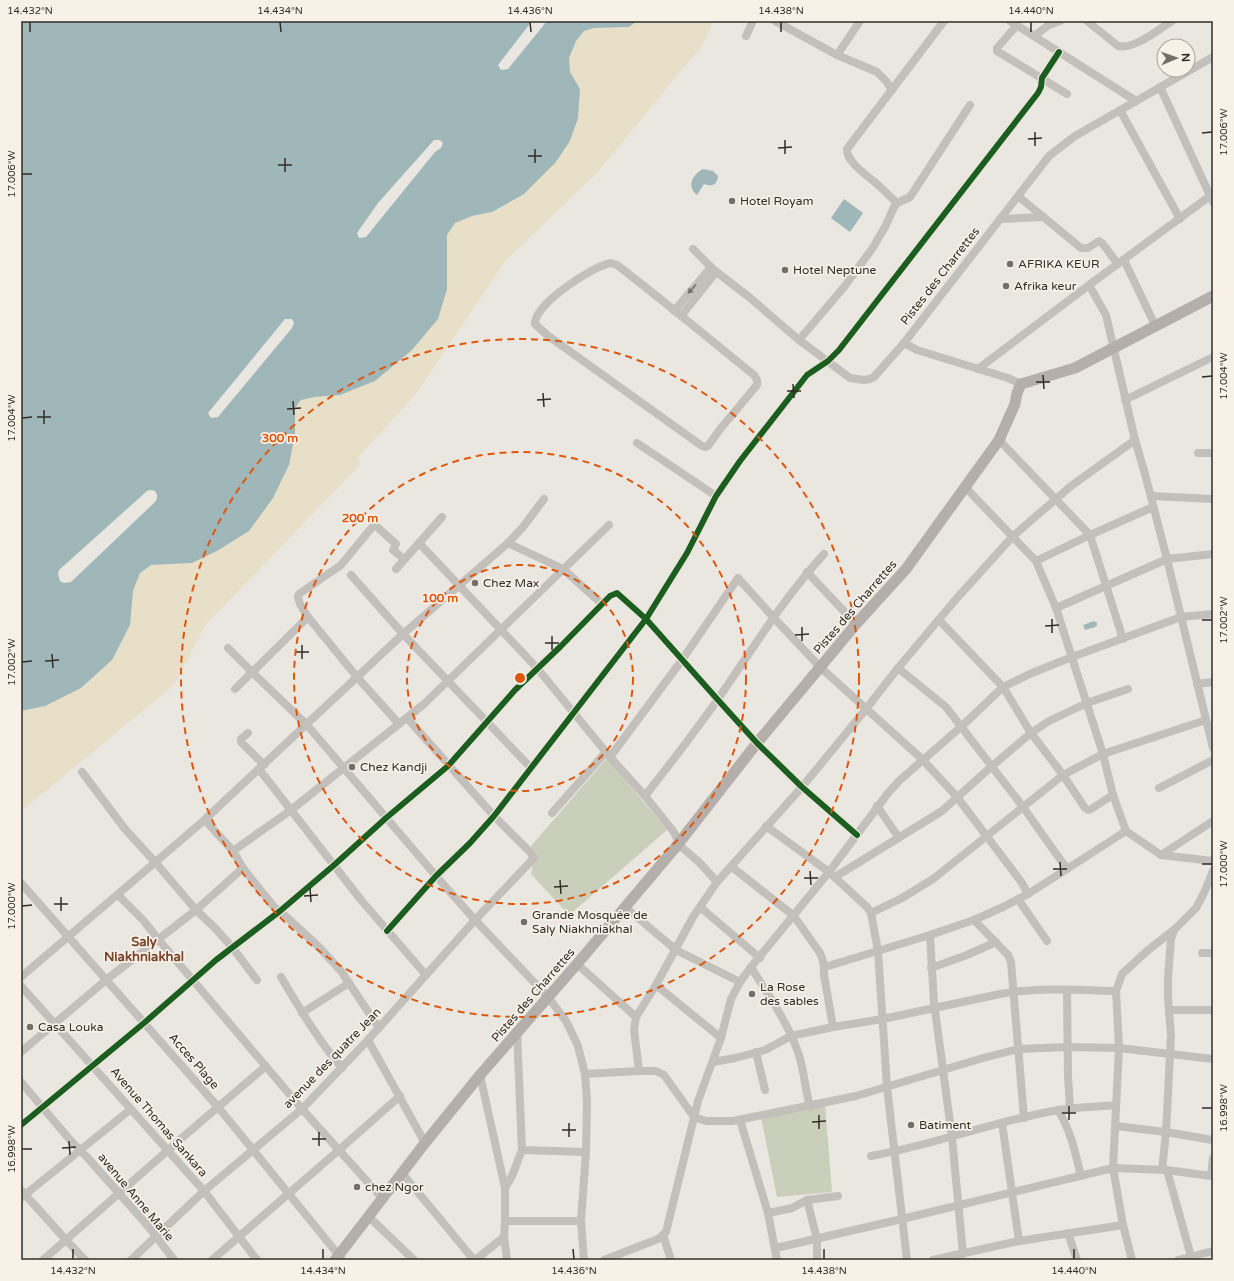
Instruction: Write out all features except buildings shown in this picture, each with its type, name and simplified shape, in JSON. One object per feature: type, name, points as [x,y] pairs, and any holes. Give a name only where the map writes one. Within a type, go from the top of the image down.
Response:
[{"type":"main road","points":[[1021,384],[1076,368],[1113,347],[1213,296]]},
{"type":"main road","name":"Pistes des Charrettes","points":[[339,1259],[402,1173],[480,1075],[577,964],[678,844],[757,742],[856,624],[906,569],[999,440],[1015,404],[1017,393],[1021,384]]},
{"type":"street","points":[[746,36],[753,21]]},
{"type":"street","points":[[775,21],[838,55],[877,72],[892,90]]},
{"type":"street","points":[[838,55],[860,21]]},
{"type":"street","points":[[897,203],[856,166],[847,153],[847,149],[944,21]]},
{"type":"street","points":[[1034,36],[1049,25],[1060,21]]},
{"type":"street","points":[[1088,21],[1118,46],[1124,48],[1138,42],[1172,21]]},
{"type":"street","points":[[1067,94],[997,51],[997,48],[1013,23],[1136,101]]},
{"type":"street","points":[[386,931],[436,876],[470,843],[494,816],[646,619],[687,553],[716,496],[740,461],[807,375],[828,361],[844,343],[1038,93],[1041,87],[1042,78],[1059,52]]},
{"type":"street","name":"Pistes des Charrettes","points":[[1021,384],[1008,378],[917,350],[904,344],[1049,156],[1074,136],[1213,57]]},
{"type":"street","points":[[978,369],[1089,285],[1180,219],[1212,199],[1160,87]]},
{"type":"street","points":[[799,340],[844,287],[872,250],[885,228],[894,207],[897,203],[910,197],[970,106]]},
{"type":"street","points":[[1120,110],[1180,219]]},
{"type":"street","points":[[1018,196],[1081,248],[1088,248],[1099,241],[1102,243],[1121,262],[1155,325]]},
{"type":"street","points":[[1000,219],[1042,217]]},
{"type":"street","points":[[693,249],[714,270],[749,297],[799,340],[850,378],[857,380],[870,379],[874,377],[904,344]]},
{"type":"street","points":[[611,263],[617,265],[677,313],[754,375],[758,380],[757,385],[708,446],[705,447],[547,335],[535,324],[536,316],[540,309],[556,294],[600,265],[611,263]]},
{"type":"street","points":[[677,313],[714,270]]},
{"type":"street","points":[[1089,285],[1106,315],[1125,400],[1151,496],[1212,743]]},
{"type":"street","points":[[1125,400],[1213,357]]},
{"type":"street","points":[[999,440],[1090,535],[1123,639]]},
{"type":"street","points":[[639,1071],[634,1030],[636,1017],[676,950],[686,928],[718,882],[802,787],[956,598],[1013,536],[1071,486],[1135,440]]},
{"type":"street","points":[[637,443],[716,496]]},
{"type":"street","points":[[1198,453],[1213,453]]},
{"type":"street","points":[[965,487],[1036,561],[1056,608],[1103,754],[1113,795],[1126,831],[1161,855],[1213,861]]},
{"type":"street","points":[[1151,496],[1213,499]]},
{"type":"street","points":[[21,977],[67,936],[118,895],[205,820],[403,634],[508,543],[523,527],[544,499]]},
{"type":"street","points":[[1036,561],[1153,507]]},
{"type":"street","points":[[396,569],[442,517]]},
{"type":"street","points":[[233,851],[291,810],[424,704],[609,525]]},
{"type":"street","points":[[399,724],[357,677],[308,617],[300,604],[298,597],[299,594],[341,564],[373,526],[376,526],[396,544],[393,550],[404,559]]},
{"type":"street","points":[[419,543],[500,630],[538,668],[673,831],[678,844],[700,863],[718,882]]},
{"type":"street","points":[[508,543],[563,569],[602,604]]},
{"type":"street","points":[[645,796],[718,700],[774,618],[808,572],[824,554]]},
{"type":"street","points":[[1056,608],[1167,560],[1213,554]]},
{"type":"street","points":[[808,572],[856,624]]},
{"type":"street","points":[[351,575],[403,634],[531,768]]},
{"type":"street","points":[[552,814],[608,754],[682,660],[738,578],[820,667],[923,760],[957,797],[1022,883],[1028,894]]},
{"type":"street","points":[[21,1125],[144,1023],[232,947],[280,911],[448,766],[486,721],[515,690],[610,596],[617,593],[646,619],[757,742],[802,787],[857,835]]},
{"type":"street","points":[[604,1260],[663,1236],[667,1228],[698,1102],[721,1038],[732,999],[740,982],[794,916],[832,875],[877,806],[900,780],[962,726],[1003,687],[1072,657],[1181,617],[1213,614]]},
{"type":"street","points":[[235,689],[308,617]]},
{"type":"street","points":[[939,620],[1003,687],[1031,733],[1088,810],[1113,795]]},
{"type":"street","points":[[228,648],[307,725],[436,876],[475,920],[548,997],[566,1021],[578,1046],[585,1074],[587,1101],[586,1152],[581,1220],[584,1260]]},
{"type":"street","points":[[898,668],[946,707],[1023,807],[1067,868]]},
{"type":"street","points":[[1197,684],[1213,682]]},
{"type":"street","points":[[832,875],[900,838],[942,811],[1031,733],[1061,714],[1087,703],[1128,689]]},
{"type":"street","points":[[407,718],[448,766],[494,816]]},
{"type":"street","points":[[871,913],[920,888],[1062,775],[1103,754],[1206,720]]},
{"type":"street","points":[[248,733],[241,739],[241,742],[262,767],[291,810],[333,866],[386,931],[426,974]]},
{"type":"street","points":[[1160,788],[1213,760]]},
{"type":"street","points":[[82,772],[125,829],[196,910],[232,947],[257,980]]},
{"type":"street","points":[[877,806],[900,838]]},
{"type":"street","name":"avenue des quatre Jean","points":[[131,1260],[204,1191],[302,1109],[379,1028],[475,920],[533,860],[534,858],[531,853],[494,816]]},
{"type":"street","points":[[205,820],[233,851],[243,868],[274,907],[318,946],[341,971],[379,1028]]},
{"type":"street","points":[[1161,855],[1213,822]]},
{"type":"street","points":[[766,826],[832,875],[867,907],[871,913],[878,951],[887,1087],[907,1260]]},
{"type":"street","points":[[824,967],[930,935],[974,920],[1003,907],[1028,894],[1126,831]]},
{"type":"street","points":[[732,867],[794,916],[820,953],[823,958],[824,975],[833,1027]]},
{"type":"street","points":[[21,1052],[106,980],[196,910],[243,868]]},
{"type":"street","points":[[1132,1260],[1123,1225],[1113,1168],[1119,1048],[1116,991],[1122,974],[1196,908],[1213,870]]},
{"type":"street","name":"Acces Plage","points":[[22,885],[218,1107],[339,1259]]},
{"type":"street","points":[[118,895],[143,920],[302,1109],[383,1199]]},
{"type":"street","points":[[1018,899],[1048,941]]},
{"type":"street","points":[[625,907],[676,950],[740,982]]},
{"type":"street","points":[[700,907],[760,958]]},
{"type":"street","points":[[974,920],[996,942],[1010,959],[1024,1118]]},
{"type":"street","points":[[1174,929],[1171,939],[1168,992],[1171,1035],[1164,1170],[1192,1258]]},
{"type":"street","points":[[930,935],[934,1008],[952,1137],[963,1254]]},
{"type":"street","points":[[931,968],[967,955],[996,942]]},
{"type":"street","points":[[1202,953],[1213,953]]},
{"type":"street","points":[[577,964],[636,1017]]},
{"type":"street","points":[[751,967],[784,1021],[798,1052],[810,1107]]},
{"type":"street","points":[[281,977],[325,1048],[342,1068]]},
{"type":"street","points":[[302,1013],[349,983]]},
{"type":"street","points":[[656,985],[721,1038]]},
{"type":"street","name":"Avenue Thomas Sankara","points":[[21,986],[56,1023],[204,1191],[258,1260]]},
{"type":"street","points":[[1067,990],[1070,1108]]},
{"type":"street","points":[[713,1062],[756,1052],[776,1045],[791,1036],[833,1027],[883,1019],[1014,991],[1116,991]]},
{"type":"street","points":[[1169,1010],[1213,1010]]},
{"type":"street","points":[[505,1188],[518,1164],[522,1150],[517,1032]]},
{"type":"street","points":[[368,1040],[425,1143]]},
{"type":"street","points":[[585,1074],[656,1071],[664,1076],[694,1117],[706,1121],[719,1122],[740,1120],[810,1107],[856,1096],[1018,1049],[1068,1047],[1119,1048],[1213,1059]]},
{"type":"street","points":[[756,1052],[765,1090]]},
{"type":"street","points":[[43,1260],[266,1066]]},
{"type":"street","points":[[480,1075],[505,1188],[504,1237],[507,1260]]},
{"type":"street","name":"avenue Anne Marie","points":[[21,1082],[71,1141],[148,1226],[174,1260]]},
{"type":"street","points":[[212,1260],[400,1096]]},
{"type":"street","points":[[871,1156],[894,1152],[1002,1123],[1058,1110],[1116,1105]]},
{"type":"street","points":[[85,1260],[22,1194],[131,1109]]},
{"type":"street","points":[[1058,1110],[1071,1137],[1081,1176]]},
{"type":"street","points":[[740,1120],[768,1213],[776,1248],[777,1260]]},
{"type":"street","points":[[1002,1123],[1019,1241]]},
{"type":"street","points":[[1116,1126],[1166,1132],[1213,1140]]},
{"type":"street","points":[[522,1150],[586,1152]]},
{"type":"street","points":[[776,1248],[1013,1193],[1113,1168],[1164,1170],[1212,1177],[1213,1158]]},
{"type":"street","points":[[402,1173],[474,1260],[504,1237]]},
{"type":"street","points":[[768,1213],[792,1208],[806,1200],[838,1196]]},
{"type":"street","points":[[806,1200],[817,1239],[817,1260]]},
{"type":"street","points":[[369,1217],[414,1260]]},
{"type":"street","points":[[505,1221],[581,1220]]},
{"type":"street","points":[[934,1260],[1019,1241],[1123,1225]]},
{"type":"street","points":[[1068,1233],[1077,1260]]},
{"type":"street","points":[[663,1236],[671,1260]]},
{"type":"street","points":[[1178,1260],[1192,1258],[1213,1251]]},
{"type":"green space","points":[[607,758],[667,830],[569,915],[531,874],[534,857],[531,846]]},
{"type":"green space","points":[[825,1104],[832,1192],[777,1197],[761,1117]]},
{"type":"sand","points":[[637,21],[714,21],[703,44],[597,173],[506,260],[416,394],[358,457],[361,464],[206,624],[174,685],[21,811],[21,711],[45,706],[130,625],[133,591],[140,573],[151,565],[192,563],[217,551],[249,531],[295,434],[295,408],[301,400],[315,397],[447,289],[447,234],[455,223],[472,216],[492,212],[580,89],[570,72],[569,58],[576,41],[584,31],[594,28],[629,27]]},
{"type":"water","points":[[21,21],[637,21],[629,27],[594,28],[584,31],[576,41],[569,58],[570,72],[580,89],[578,118],[570,141],[555,163],[524,194],[492,212],[472,216],[455,223],[447,235],[447,289],[438,319],[412,350],[375,381],[340,395],[301,400],[295,408],[295,434],[289,465],[273,498],[249,531],[217,551],[192,563],[151,565],[140,573],[133,591],[130,625],[112,660],[81,688],[45,706],[21,711]]},
{"type":"water","points":[[703,169],[713,171],[718,176],[717,181],[714,184],[704,184],[697,195],[691,184],[696,174]]},
{"type":"water","points":[[844,199],[863,213],[850,232],[831,218]]},
{"type":"water","points":[[1094,621],[1097,623],[1095,627],[1085,630],[1083,625]]},
{"type":"pier","points":[[532,21],[547,21],[508,69],[501,70],[498,65]]},
{"type":"pier","points":[[434,140],[440,140],[443,143],[441,148],[435,152],[366,237],[359,238],[357,233],[378,203]]},
{"type":"pier","points":[[285,319],[292,319],[294,323],[292,328],[218,417],[211,418],[208,413]]},
{"type":"pier","points":[[147,491],[155,491],[157,495],[155,502],[71,582],[64,583],[60,581],[58,574],[59,570]]},
{"type":"cycle path","points":[[387,931],[436,876],[470,843],[494,816],[646,619],[687,553],[716,496],[740,461],[807,375],[828,361],[839,350],[1038,93],[1041,87],[1042,78],[1059,52]]},
{"type":"cycle path","points":[[21,1125],[144,1023],[216,960],[280,911],[448,766],[515,690],[610,596],[617,593],[646,619],[757,743],[802,787],[857,835]]},
{"type":"place","name":"Hotel Royam","points":[[732,201]]},
{"type":"place","name":"AFRIKA KEUR","points":[[1010,264]]},
{"type":"place","name":"Hotel Neptune","points":[[785,270]]},
{"type":"place","name":"Afrika keur","points":[[1006,286]]},
{"type":"place","name":"Chez Max","points":[[475,583]]},
{"type":"place","name":"Chez Kandji","points":[[352,767]]},
{"type":"place","name":"Grande Mosquée de Saly Niakhniakhal","points":[[524,922]]},
{"type":"place","name":"La Rose des sables","points":[[752,994]]},
{"type":"place","name":"Casa Louka","points":[[30,1027]]},
{"type":"place","name":"Batiment","points":[[911,1125]]},
{"type":"place","name":"chez Ngor","points":[[357,1187]]},
{"type":"district","name":"Saly Niakhniakhal","points":[[144,948]]}]
